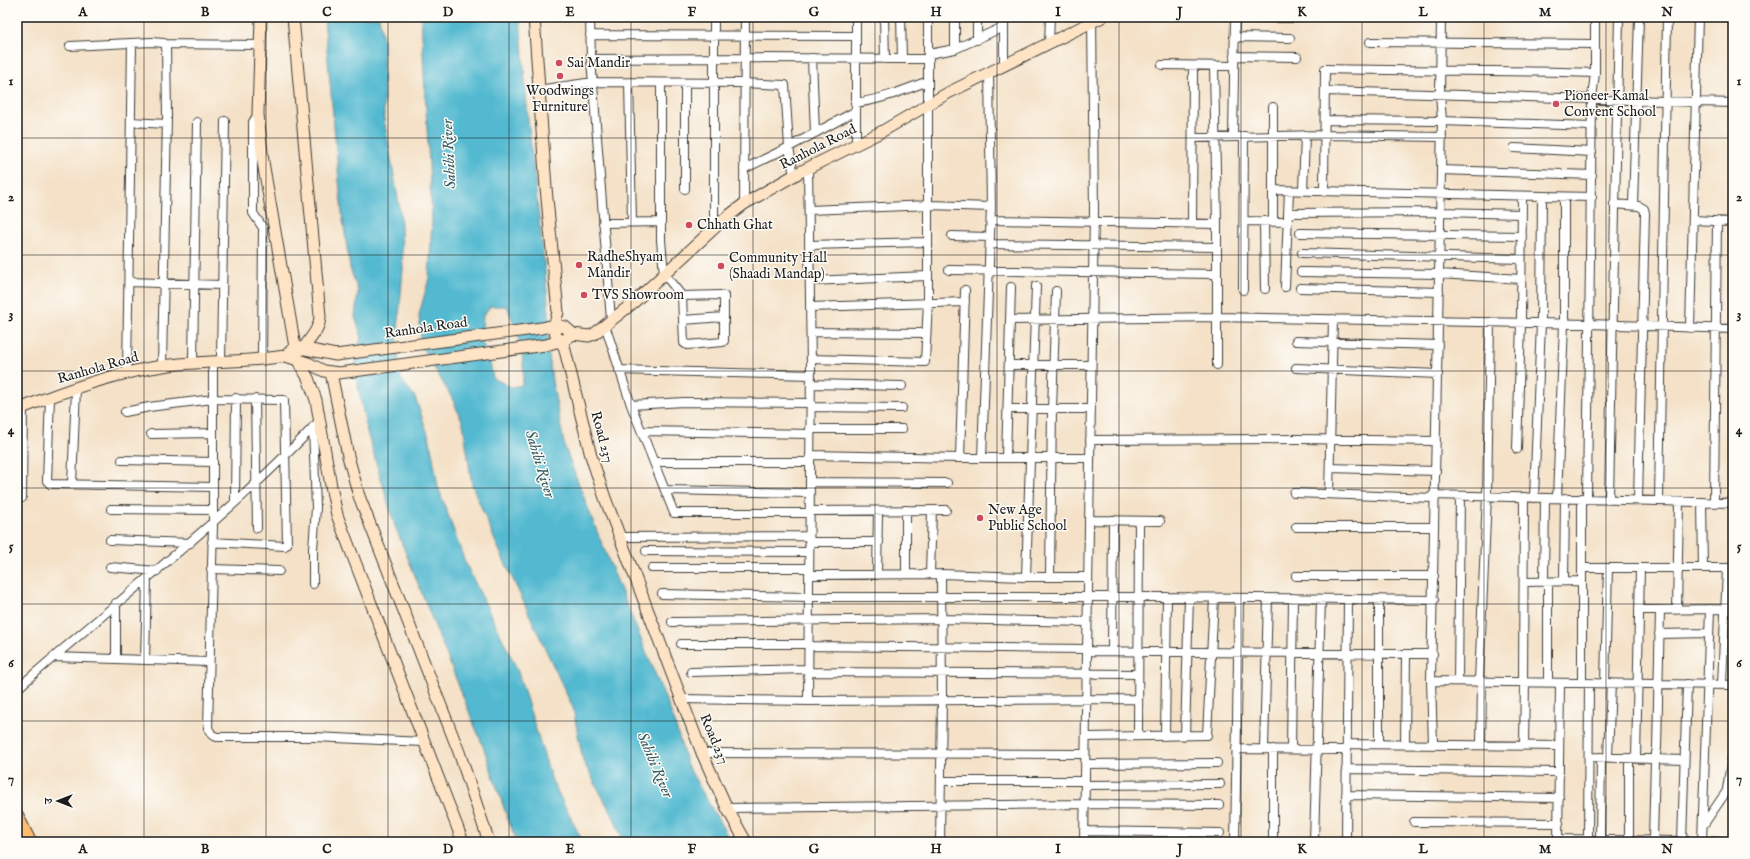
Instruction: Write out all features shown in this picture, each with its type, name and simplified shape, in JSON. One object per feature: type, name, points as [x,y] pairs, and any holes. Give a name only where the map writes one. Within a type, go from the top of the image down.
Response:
[{"type":"main road","points":[[17,815],[30,842]]},
{"type":"main road","points":[[17,832],[22,842]]},
{"type":"street","points":[[261,17],[258,114],[264,162],[309,346]]},
{"type":"street","points":[[293,17],[320,310],[320,319],[303,362],[314,391],[316,423],[316,508],[313,550],[313,584]]},
{"type":"street","name":"Road 237","points":[[534,17],[538,90],[558,312],[554,325],[558,341],[564,346],[591,456],[620,537],[702,752],[727,808],[746,842]]},
{"type":"street","points":[[590,17],[590,59],[603,223],[608,322],[619,370],[674,513],[946,510]]},
{"type":"street","points":[[714,17],[714,230]]},
{"type":"street","points":[[744,204],[743,83],[745,17]]},
{"type":"street","points":[[856,17],[856,145]]},
{"type":"street","points":[[884,17],[885,59]]},
{"type":"street","points":[[901,17],[902,59]]},
{"type":"street","points":[[811,359],[925,362],[928,302],[928,17]]},
{"type":"street","points":[[955,17],[955,49]]},
{"type":"street","points":[[977,17],[977,40]]},
{"type":"street","points":[[1004,17],[1004,65]]},
{"type":"street","points":[[1050,17],[1050,43]]},
{"type":"street","points":[[1233,137],[1235,17],[1297,18]]},
{"type":"street","points":[[1433,744],[1431,681],[1433,654],[1434,496],[1436,471],[1442,137],[1440,94],[1441,17]]},
{"type":"street","points":[[1584,840],[1589,757],[1582,568],[1590,324],[1592,98],[1595,73],[1595,17]]},
{"type":"street","points":[[1609,499],[1619,17]]},
{"type":"street","points":[[1633,205],[1638,17]]},
{"type":"street","points":[[1659,501],[1667,17]]},
{"type":"street","points":[[1690,328],[1698,17]]},
{"type":"street","points":[[1084,842],[1094,222],[1095,19]]},
{"type":"street","name":"Ranhola Road","points":[[309,346],[336,355],[542,328],[554,325],[565,327],[573,334],[589,336],[633,302],[714,230],[722,221],[744,204],[808,168],[856,145],[989,72],[1050,43],[1095,19]]},
{"type":"street","points":[[590,59],[902,59],[928,57],[955,49],[1004,27]]},
{"type":"street","points":[[590,35],[855,36]]},
{"type":"street","points":[[1234,37],[1290,38]]},
{"type":"street","points":[[1370,42],[1595,44]]},
{"type":"street","points":[[70,46],[132,43],[260,45]]},
{"type":"street","points":[[127,372],[132,43]]},
{"type":"street","points":[[162,366],[167,124],[165,44]]},
{"type":"street","points":[[1234,56],[1297,57]]},
{"type":"street","points":[[812,58],[815,133]]},
{"type":"street","points":[[1162,65],[1234,66]]},
{"type":"street","points":[[1192,224],[1193,66]]},
{"type":"street","points":[[1214,66],[1217,224],[1217,365]]},
{"type":"street","points":[[1324,192],[1325,69],[1441,71],[1496,70],[1595,73]]},
{"type":"street","points":[[982,458],[991,206],[989,72]]},
{"type":"street","points":[[744,169],[815,133],[855,107],[928,81]]},
{"type":"street","points":[[538,90],[593,82],[685,82],[785,85],[789,147],[794,176]]},
{"type":"street","points":[[660,82],[661,240],[664,274],[682,296],[684,343],[686,345],[720,343],[724,341],[724,298],[721,295],[682,296]]},
{"type":"street","points":[[685,82],[685,189]]},
{"type":"street","points":[[629,83],[632,222]]},
{"type":"street","points":[[1324,91],[1733,103]]},
{"type":"street","points":[[1265,289],[1268,221],[1273,190],[1273,107]]},
{"type":"street","points":[[258,114],[254,122],[253,213],[262,224],[263,228],[262,360]]},
{"type":"street","points":[[1325,120],[1442,121],[1592,126]]},
{"type":"street","points":[[225,121],[222,285],[213,398],[213,524],[208,728],[214,736],[314,737],[424,742]]},
{"type":"street","points":[[131,122],[167,124]]},
{"type":"street","points":[[193,362],[197,122]]},
{"type":"street","points":[[1193,138],[1305,135],[1442,137]]},
{"type":"street","points":[[1303,191],[1305,135]]},
{"type":"street","points":[[1243,290],[1244,136]]},
{"type":"street","points":[[1514,148],[1592,152]]},
{"type":"street","points":[[808,168],[811,332],[808,701]]},
{"type":"street","points":[[1441,170],[1592,175]]},
{"type":"street","points":[[1273,190],[1592,197]]},
{"type":"street","points":[[1285,287],[1289,191]]},
{"type":"street","points":[[1517,449],[1521,323],[1522,196]]},
{"type":"street","points":[[1534,498],[1541,323],[1542,196]]},
{"type":"street","points":[[1564,197],[1564,324],[1561,498],[1564,581]]},
{"type":"street","points":[[1614,204],[1642,207],[1645,213],[1638,500]]},
{"type":"street","points":[[809,210],[928,205],[991,206]]},
{"type":"street","points":[[1244,221],[1268,221],[1288,217],[1440,212],[1522,214]]},
{"type":"street","points":[[990,220],[1217,224]]},
{"type":"street","points":[[1693,220],[1733,222]]},
{"type":"street","points":[[1714,502],[1717,221]]},
{"type":"street","points":[[603,223],[661,222]]},
{"type":"street","points":[[1300,232],[1440,236],[1522,236]]},
{"type":"street","points":[[952,236],[990,240],[1093,245],[1216,247]]},
{"type":"street","points":[[809,245],[927,242]]},
{"type":"street","points":[[1302,253],[1440,256],[1521,260]]},
{"type":"street","points":[[949,270],[1216,274]]},
{"type":"street","points":[[1301,272],[1439,274],[1521,279]]},
{"type":"street","points":[[810,281],[927,276]]},
{"type":"street","points":[[129,282],[222,285]]},
{"type":"street","points":[[1026,577],[1036,286]]},
{"type":"street","points":[[1006,458],[1011,288]]},
{"type":"street","points":[[1300,288],[1439,292]]},
{"type":"street","points":[[960,458],[965,290]]},
{"type":"street","points":[[1050,577],[1052,409],[1056,291]]},
{"type":"street","points":[[810,307],[965,302]]},
{"type":"street","points":[[683,320],[724,317]]},
{"type":"street","points":[[1010,320],[1216,317],[1612,324],[1733,329]]},
{"type":"street","points":[[1329,494],[1333,319]]},
{"type":"street","points":[[1481,745],[1481,681],[1487,496],[1490,322]]},
{"type":"street","points":[[811,332],[926,333]]},
{"type":"street","name":"Ranhola Road","points":[[20,408],[127,372],[162,366],[193,362],[262,360],[285,356],[332,372],[546,345],[566,340],[573,334]]},
{"type":"street","points":[[1296,341],[1438,345]]},
{"type":"street","points":[[285,356],[309,346]]},
{"type":"street","points":[[1009,365],[1091,365]]},
{"type":"street","points":[[1296,368],[1438,374]]},
{"type":"street","points":[[619,370],[811,374]]},
{"type":"street","points":[[332,372],[348,456],[359,496],[459,752],[489,842]]},
{"type":"street","points":[[811,384],[902,386]]},
{"type":"street","points":[[72,484],[76,389]]},
{"type":"street","points":[[50,397],[47,481],[50,484],[213,487]]},
{"type":"street","points":[[124,412],[213,398],[281,399],[285,401],[286,545],[212,542]]},
{"type":"street","points":[[235,502],[236,398]]},
{"type":"street","points":[[255,399],[257,528]]},
{"type":"street","points":[[631,404],[684,402],[902,408]]},
{"type":"street","points":[[20,408],[22,498]]},
{"type":"street","points":[[1008,409],[1090,409]]},
{"type":"street","points":[[17,689],[116,603],[158,571],[213,524],[286,455],[316,423]]},
{"type":"street","points":[[316,423],[337,515],[463,842]]},
{"type":"street","points":[[642,431],[810,431],[902,429]]},
{"type":"street","points":[[151,434],[213,432]]},
{"type":"street","points":[[1090,440],[1436,441]]},
{"type":"street","points":[[654,462],[810,459],[1090,458]]},
{"type":"street","points":[[122,460],[213,462]]},
{"type":"street","points":[[1330,468],[1436,471]]},
{"type":"street","points":[[810,482],[947,483]]},
{"type":"street","points":[[666,490],[810,493]]},
{"type":"street","points":[[1294,493],[1585,498],[1733,503]]},
{"type":"street","points":[[1458,681],[1460,496]]},
{"type":"street","points":[[1524,497],[1524,745]]},
{"type":"street","points":[[1545,498],[1548,682]]},
{"type":"street","points":[[1677,610],[1679,502]]},
{"type":"street","points":[[1702,502],[1703,568]]},
{"type":"street","points":[[111,509],[213,510]]},
{"type":"street","points":[[906,510],[906,574]]},
{"type":"street","points":[[930,574],[932,510]]},
{"type":"street","points":[[877,575],[879,542],[878,511]]},
{"type":"street","points":[[1089,520],[1160,521]]},
{"type":"street","points":[[1112,651],[1114,520]]},
{"type":"street","points":[[1138,736],[1139,521]]},
{"type":"street","points":[[1296,527],[1434,527]]},
{"type":"street","points":[[620,537],[809,539],[879,542]]},
{"type":"street","points":[[110,540],[190,543]]},
{"type":"street","points":[[646,551],[809,552]]},
{"type":"street","points":[[110,567],[158,571]]},
{"type":"street","points":[[652,568],[877,575],[941,574],[1026,577],[1088,577]]},
{"type":"street","points":[[1582,568],[1730,568],[1722,685]]},
{"type":"street","points":[[1603,840],[1608,683],[1608,568]]},
{"type":"street","points":[[1629,841],[1632,758],[1638,684],[1640,568]]},
{"type":"street","points":[[211,569],[279,571]]},
{"type":"street","points":[[940,842],[942,699],[941,574]]},
{"type":"street","points":[[1296,576],[1434,576]]},
{"type":"street","points":[[145,660],[148,579]]},
{"type":"street","points":[[1524,582],[1582,581]]},
{"type":"street","points":[[662,594],[808,597],[1190,597],[1434,600]]},
{"type":"street","points":[[1165,736],[1166,597]]},
{"type":"street","points":[[1185,736],[1190,597]]},
{"type":"street","points":[[1086,737],[1207,735],[1214,598]]},
{"type":"street","points":[[1235,842],[1239,598]]},
{"type":"street","points":[[1264,749],[1268,598]]},
{"type":"street","points":[[1291,749],[1293,598]]},
{"type":"street","points":[[1314,842],[1321,599]]},
{"type":"street","points":[[1346,842],[1348,599]]},
{"type":"street","points":[[1379,599],[1379,744]]},
{"type":"street","points":[[116,603],[116,659]]},
{"type":"street","points":[[1639,610],[1710,609],[1728,612]]},
{"type":"street","points":[[1702,841],[1710,609]]},
{"type":"street","points":[[1652,840],[1655,759],[1657,748],[1660,610]]},
{"type":"street","points":[[672,622],[942,619],[1087,622]]},
{"type":"street","points":[[1659,634],[1709,633]]},
{"type":"street","points":[[680,644],[1266,652],[1379,655],[1433,654]]},
{"type":"street","points":[[1405,744],[1406,655]]},
{"type":"street","points":[[53,657],[209,662]]},
{"type":"street","points":[[691,672],[808,670],[942,673],[1138,674]]},
{"type":"street","points":[[1431,681],[1733,685]]},
{"type":"street","points":[[1560,682],[1558,840],[1730,842],[1733,838]]},
{"type":"street","points":[[1685,841],[1684,760],[1687,684]]},
{"type":"street","points":[[681,699],[808,701],[1138,699]]},
{"type":"street","points":[[1236,749],[1316,749],[1379,744],[1559,746]]},
{"type":"street","points":[[1273,749],[1273,842]]},
{"type":"street","points":[[702,752],[1085,754]]},
{"type":"street","points":[[1726,791],[1733,752]]},
{"type":"street","points":[[1589,757],[1684,760]]},
{"type":"street","points":[[1085,764],[1217,763]]},
{"type":"street","points":[[1346,769],[1558,772]]},
{"type":"street","points":[[941,781],[1220,784]]},
{"type":"street","points":[[1703,825],[1733,782]]},
{"type":"street","points":[[1346,795],[1559,798]]},
{"type":"street","points":[[727,808],[1219,804]]},
{"type":"street","points":[[1414,822],[1559,823]]},
{"type":"street","points":[[1084,831],[1220,833]]},
{"type":"water","points":[[324,17],[379,17],[383,40],[384,119],[400,210],[403,269],[397,342],[400,378],[415,397],[430,440],[438,487],[465,562],[517,669],[552,781],[583,842],[517,842],[484,749],[395,526],[367,432],[357,381],[354,351],[362,338],[355,317],[358,291],[350,268],[342,213]]},
{"type":"water","name":"Sahibi River","points":[[421,17],[520,17],[528,119],[550,323],[548,348],[552,381],[565,448],[598,534],[674,720],[687,765],[731,842],[624,842],[614,818],[583,761],[573,708],[496,543],[472,485],[463,423],[452,398],[421,345],[419,315],[429,278],[432,220]],"holes":[[[491,306],[507,306],[520,345],[523,364],[522,385],[511,387],[493,378],[489,358],[481,340],[483,315]]]},
{"type":"place","name":"Sai Mandir","points":[[559,63]]},
{"type":"place","name":"Woodwings Furniture","points":[[560,76]]},
{"type":"place","name":"Pioneer Kamal Convent School","points":[[1556,104]]},
{"type":"place","name":"Chhath Ghat","points":[[689,225]]},
{"type":"place","name":"RadheShyam Mandir","points":[[579,265]]},
{"type":"place","name":"Community Hall (Shaadi Mandap)","points":[[721,266]]},
{"type":"place","name":"TVS Showroom","points":[[584,295]]},
{"type":"place","name":"New Age Public School","points":[[980,518]]}]
